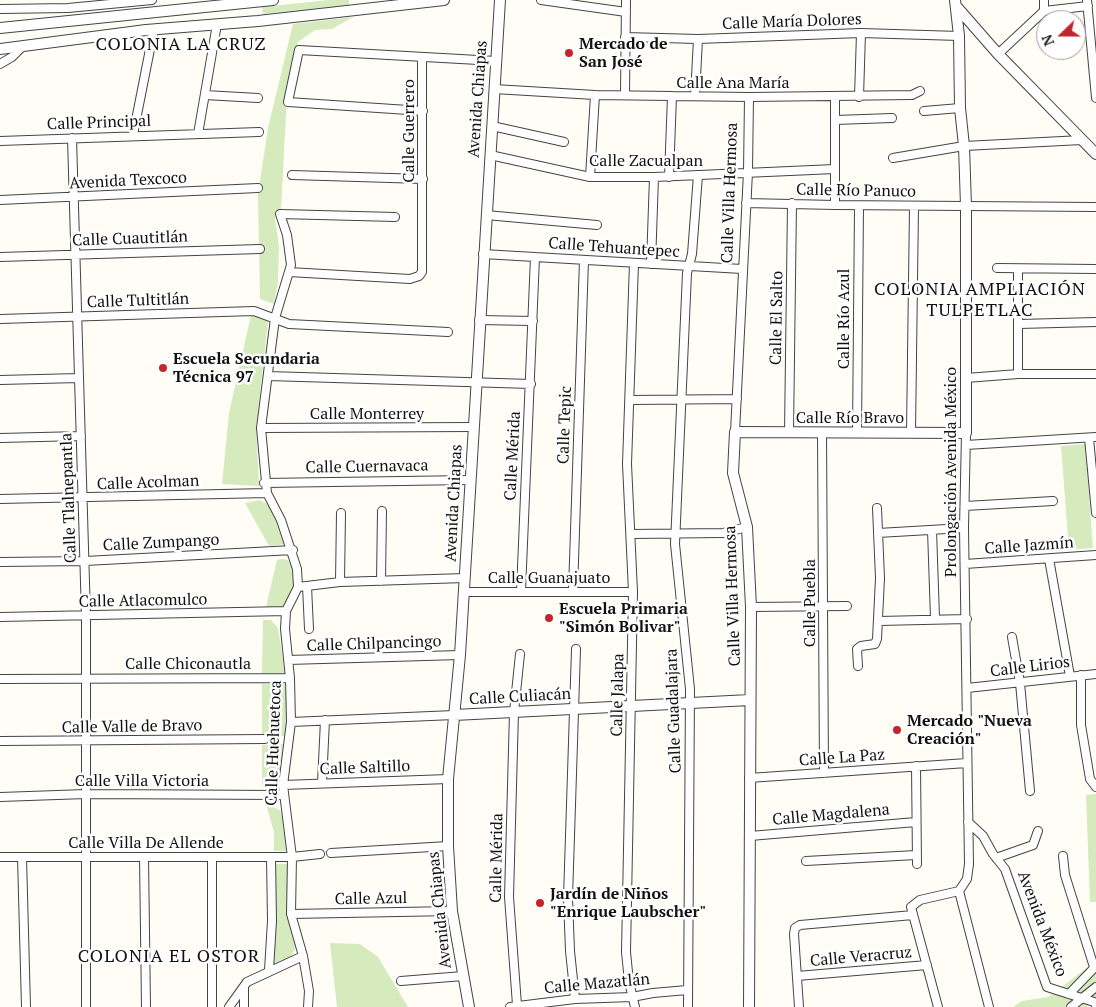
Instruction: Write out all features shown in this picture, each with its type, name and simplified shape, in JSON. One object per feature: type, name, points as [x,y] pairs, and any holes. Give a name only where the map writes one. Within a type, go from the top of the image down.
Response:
[{"type":"street","points":[[0,9],[68,8],[152,0]]},
{"type":"street","points":[[0,28],[273,0]]},
{"type":"street","points":[[0,49],[154,29],[258,21],[444,0]]},
{"type":"street","name":"Avenida Chiapas","points":[[469,1007],[452,911],[448,846],[448,779],[460,655],[500,0]]},
{"type":"street","points":[[541,0],[626,12]]},
{"type":"street","points":[[625,95],[626,0]]},
{"type":"street","points":[[955,3],[998,54],[1096,154]]},
{"type":"street","name":"Prolongación Avenida México","points":[[955,3],[959,36],[960,108],[964,146],[966,206],[966,445],[965,506],[961,529],[966,619],[969,864],[967,878],[960,891]]},
{"type":"street","points":[[1050,10],[1088,3],[1096,98]]},
{"type":"street","points":[[998,54],[1036,18]]},
{"type":"street","points":[[198,134],[217,24]]},
{"type":"street","points":[[133,135],[154,29]]},
{"type":"street","points":[[859,97],[861,33]]},
{"type":"street","name":"Calle María Dolores","points":[[625,38],[698,38],[861,33],[959,36]]},
{"type":"street","points":[[695,96],[698,38]]},
{"type":"street","points":[[0,64],[12,58],[22,47]]},
{"type":"street","points":[[422,58],[299,50],[288,102],[423,111]]},
{"type":"street","name":"Calle Guerrero","points":[[289,272],[410,279],[419,276],[423,265],[422,58],[496,61]]},
{"type":"street","name":"Calle Ana María","points":[[494,90],[749,97],[859,97],[912,95],[920,91]]},
{"type":"street","points":[[590,177],[595,94]]},
{"type":"street","points":[[205,95],[258,98]]},
{"type":"street","points":[[669,177],[672,96]]},
{"type":"street","name":"Calle Villa Hermosa","points":[[749,97],[748,172],[733,473],[747,527],[751,606],[749,1007]]},
{"type":"street","points":[[835,97],[835,205]]},
{"type":"street","points":[[924,111],[960,108]]},
{"type":"street","points":[[835,120],[892,118]]},
{"type":"street","points":[[492,126],[564,142]]},
{"type":"street","name":"Calle Principal","points":[[0,141],[259,132]]},
{"type":"street","name":"Calle Tlalnepantla","points":[[72,138],[86,616],[86,1007]]},
{"type":"street","points":[[893,158],[964,146],[1082,140]]},
{"type":"street","name":"Calle Zacualpan","points":[[490,155],[590,177],[654,178],[748,172],[835,170]]},
{"type":"street","points":[[292,175],[423,179]]},
{"type":"street","name":"Calle Guadalajara","points":[[688,1007],[691,704],[675,533],[687,280],[698,175]]},
{"type":"street","points":[[651,264],[654,178]]},
{"type":"street","name":"Avenida Texcoco","points":[[0,200],[258,188]]},
{"type":"street","name":"Calle Río Panuco","points":[[746,202],[859,206],[1096,207]]},
{"type":"street","name":"Calle El Salto","points":[[789,433],[792,203]]},
{"type":"street","name":"Calle Río Azul","points":[[857,433],[859,206]]},
{"type":"street","points":[[911,433],[914,206]]},
{"type":"street","points":[[298,587],[293,550],[281,520],[267,493],[264,482],[260,428],[275,318],[291,265],[288,235],[280,214],[394,218]]},
{"type":"street","points":[[486,215],[597,225]]},
{"type":"street","name":"Calle Cuautitlán","points":[[0,257],[260,249]]},
{"type":"street","name":"Calle Tehuantepec","points":[[483,254],[742,270]]},
{"type":"street","name":"Calle Mérida","points":[[521,591],[534,321],[535,257]]},
{"type":"street","name":"Calle Tepic","points":[[574,592],[584,260]]},
{"type":"street","name":"Calle Jalapa","points":[[634,263],[627,464],[634,592],[626,952],[635,1007]]},
{"type":"street","points":[[997,268],[1096,269]]},
{"type":"street","points":[[1018,269],[1018,374]]},
{"type":"street","name":"Calle Tultitlán","points":[[0,319],[254,311],[289,324],[448,332]]},
{"type":"street","points":[[480,320],[534,321]]},
{"type":"street","points":[[1019,324],[1096,322]]},
{"type":"street","points":[[966,378],[1018,374],[1096,374]]},
{"type":"street","points":[[268,376],[530,384]]},
{"type":"street","points":[[0,380],[79,378]]},
{"type":"street","points":[[630,400],[737,400]]},
{"type":"street","name":"Calle Monterrey","points":[[260,428],[473,427]]},
{"type":"street","name":"Calle Río Bravo","points":[[735,432],[966,433]]},
{"type":"street","name":"Calle Puebla","points":[[822,433],[824,773]]},
{"type":"street","points":[[0,438],[81,436]]},
{"type":"street","points":[[966,445],[1092,437],[1096,512]]},
{"type":"street","name":"Calle Cuernavaca","points":[[264,482],[470,480]]},
{"type":"street","name":"Calle Acolman","points":[[0,499],[267,493]]},
{"type":"street","points":[[965,506],[1053,500]]},
{"type":"street","points":[[858,666],[857,649],[876,642],[879,621],[876,508]]},
{"type":"street","points":[[381,581],[382,511]]},
{"type":"street","points":[[340,582],[341,513]]},
{"type":"street","points":[[631,534],[730,533],[747,527]]},
{"type":"street","points":[[878,533],[961,529]]},
{"type":"street","points":[[932,530],[935,618]]},
{"type":"street","name":"Calle Zumpango","points":[[0,562],[85,561],[293,550]]},
{"type":"street","name":"Calle Jazmín","points":[[964,564],[1096,555]]},
{"type":"street","points":[[1049,558],[1070,676]]},
{"type":"street","name":"Calle Guanajuato","points":[[298,587],[340,582],[465,578]]},
{"type":"street","points":[[307,586],[309,629]]},
{"type":"street","name":"Calle Huehuetoca","points":[[298,587],[286,611],[285,630],[290,678],[290,722],[283,785],[292,857],[291,914],[303,956],[309,991],[308,1007]]},
{"type":"street","name":"Calle Guanajuato","points":[[464,592],[634,592]]},
{"type":"street","points":[[751,606],[846,606]]},
{"type":"street","name":"Calle Atlacomulco","points":[[0,618],[286,611]]},
{"type":"street","points":[[879,621],[935,618],[966,619]]},
{"type":"street","points":[[1012,637],[1020,683],[1030,792]]},
{"type":"street","points":[[575,1000],[570,951],[568,898],[576,649]]},
{"type":"street","name":"Calle Mérida","points":[[514,1006],[508,897],[514,712],[520,654]]},
{"type":"street","name":"Calle Chilpancingo","points":[[288,660],[460,655]]},
{"type":"street","name":"Calle Lirios","points":[[967,688],[1020,683],[1036,679],[1096,674]]},
{"type":"street","points":[[1081,675],[1081,725],[1090,779],[1095,786]]},
{"type":"street","name":"Calle Chiconautla","points":[[0,679],[86,677],[290,678]]},
{"type":"street","name":"Calle Culiacán","points":[[290,722],[573,710],[750,700]]},
{"type":"street","points":[[322,783],[325,720]]},
{"type":"street","name":"Calle Valle de Bravo","points":[[0,741],[265,739]]},
{"type":"street","name":"Calle La Paz","points":[[750,778],[967,763]]},
{"type":"street","points":[[916,766],[917,864]]},
{"type":"street","name":"Calle Saltillo","points":[[283,785],[448,779]]},
{"type":"street","name":"Calle Villa Victoria","points":[[0,797],[86,794],[284,795]]},
{"type":"street","name":"Calle Magdalena","points":[[750,836],[916,822]]},
{"type":"street","name":"Avenida México","points":[[968,822],[983,836],[1005,869],[1046,985],[1096,1004]]},
{"type":"street","points":[[996,858],[1033,845],[1038,831]]},
{"type":"street","points":[[331,853],[448,846]]},
{"type":"street","name":"Calle Villa De Allende","points":[[0,857],[292,857],[320,854]]},
{"type":"street","points":[[806,861],[916,855]]},
{"type":"street","points":[[1063,856],[1065,875],[1095,967],[1069,994]]},
{"type":"street","points":[[22,857],[26,1007]]},
{"type":"street","points":[[144,857],[146,1007]]},
{"type":"street","points":[[212,857],[212,1007]]},
{"type":"street","points":[[269,970],[272,921],[271,857]]},
{"type":"street","points":[[938,1007],[913,915],[912,905],[920,900],[960,891],[989,1007]]},
{"type":"street","name":"Calle Azul","points":[[291,914],[452,911]]},
{"type":"street","points":[[799,1007],[794,934],[798,926],[913,915]]},
{"type":"street","points":[[230,1007],[252,979],[303,956]]},
{"type":"street","name":"Calle Veracruz","points":[[797,976],[927,966]]},
{"type":"street","points":[[401,981],[463,976]]},
{"type":"street","points":[[230,1007],[242,1007],[244,987]]},
{"type":"street","points":[[1071,1007],[1081,997],[1096,987]]},
{"type":"street","name":"Calle Mazatlán","points":[[514,1006],[632,997],[687,990]]},
{"type":"green space","points":[[329,0],[349,0],[349,5],[263,14],[262,7]]},
{"type":"green space","points":[[353,17],[332,29],[315,30],[298,42],[287,94],[281,210],[275,218],[279,247],[278,281],[274,304],[260,299],[258,194],[268,128],[293,24]]},
{"type":"green space","points":[[251,315],[268,322],[256,427],[259,486],[222,484],[229,413]]},
{"type":"green space","points":[[1085,444],[1093,548],[1069,550],[1061,446]]},
{"type":"green space","points":[[259,500],[269,505],[283,530],[287,544],[269,546],[245,503]]},
{"type":"green space","points":[[277,560],[288,560],[293,569],[294,588],[283,606],[266,607]]},
{"type":"green space","points":[[263,620],[271,620],[278,628],[285,673],[262,673]]},
{"type":"green space","points":[[262,684],[286,684],[287,717],[285,736],[262,736]]},
{"type":"green space","points":[[283,744],[278,787],[262,787],[262,745]]},
{"type":"green space","points":[[1096,794],[1096,902],[1090,902],[1086,795]]},
{"type":"green space","points":[[266,804],[280,810],[286,830],[286,851],[274,851],[274,832]]},
{"type":"green space","points":[[274,864],[289,864],[287,913],[296,947],[291,957],[272,965]]},
{"type":"green space","points":[[330,943],[360,944],[378,957],[408,1007],[337,1007]]},
{"type":"green space","points":[[1096,961],[1096,999],[1086,1007],[1013,1007],[1022,1001],[1048,997]]},
{"type":"place","name":"Mercado de San José","points":[[569,53]]},
{"type":"place","name":"Escuela Secundaria Técnica 97","points":[[163,368]]},
{"type":"place","name":"Escuela Primaria \"Simón Bolivar\"","points":[[549,618]]},
{"type":"place","name":"Mercado \"Nueva Creación\"","points":[[897,730]]},
{"type":"place","name":"Jardín de Niños \"Enrique Laubscher\"","points":[[540,903]]},
{"type":"district","name":"COLONIA LA CRUZ","points":[[181,45]]},
{"type":"district","name":"COLONIA AMPLIACIÓN TULPETLAC","points":[[980,300]]},
{"type":"district","name":"COLONIA EL OSTOR","points":[[169,957]]}]
